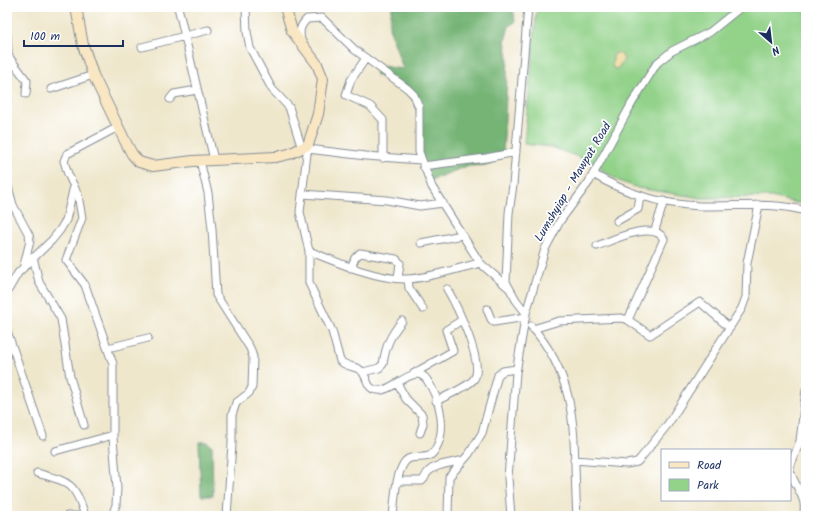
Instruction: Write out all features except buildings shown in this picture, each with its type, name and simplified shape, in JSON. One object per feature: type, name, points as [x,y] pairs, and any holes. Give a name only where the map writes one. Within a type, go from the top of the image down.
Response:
[{"type":"street","points":[[76,7],[83,45],[94,75],[132,154],[144,164],[153,166],[200,161],[276,157],[303,144],[383,158],[422,163],[486,158],[516,152]]},
{"type":"street","points":[[178,7],[214,160]]},
{"type":"street","points":[[246,7],[247,32],[250,48],[272,89],[289,107],[303,144],[302,194],[300,212],[309,251],[309,283],[332,331],[340,361],[363,372],[379,368],[383,364],[386,347],[392,334],[402,321]]},
{"type":"street","points":[[285,7],[289,23],[317,64],[323,79],[318,114],[303,144]]},
{"type":"street","points":[[528,7],[507,243],[506,282],[533,329],[559,367],[563,378],[573,418],[577,516]]},
{"type":"street","name":"Lumshyiap - Mawpat Road","points":[[511,516],[508,478],[516,369],[526,317],[540,265],[552,235],[593,174],[632,103],[657,63],[672,51],[710,32],[741,7]]},
{"type":"street","points":[[301,42],[299,30],[307,19],[318,17],[325,20],[354,50],[408,89],[417,101],[419,107],[418,144],[422,163],[432,187],[480,263],[509,288]]},
{"type":"street","points":[[142,47],[208,30]]},
{"type":"street","points":[[7,34],[7,100]]},
{"type":"street","points":[[8,53],[27,82],[26,94]]},
{"type":"street","points":[[366,58],[351,80],[346,96],[370,106],[383,120],[383,158]]},
{"type":"street","points":[[51,89],[94,75]]},
{"type":"street","points":[[170,99],[174,94],[197,90]]},
{"type":"street","points":[[112,516],[116,505],[117,488],[113,435],[113,364],[85,285],[66,260],[82,218],[78,195],[64,161],[67,154],[118,127]]},
{"type":"street","points":[[200,161],[208,193],[216,295],[250,348],[253,357],[252,387],[249,393],[236,403],[232,415],[232,444],[227,516]]},
{"type":"street","points":[[593,174],[618,188],[640,196],[664,201],[700,206],[770,204],[806,211]]},
{"type":"street","points":[[7,183],[13,205],[29,236],[30,241],[24,265]]},
{"type":"street","points":[[7,292],[24,265],[52,240],[60,230],[66,220],[74,186]]},
{"type":"street","points":[[302,194],[388,200],[420,206],[443,203]]},
{"type":"street","points":[[617,221],[638,209],[640,196]]},
{"type":"street","points":[[655,230],[664,201]]},
{"type":"street","points":[[574,460],[627,464],[637,462],[668,424],[730,328],[744,302],[747,263],[759,205]]},
{"type":"street","points":[[597,246],[644,230],[655,230],[662,235],[663,242],[628,320]]},
{"type":"street","points":[[421,243],[462,235]]},
{"type":"street","points":[[309,251],[351,268],[408,279],[480,263]]},
{"type":"street","points":[[351,268],[355,258],[360,253],[396,259],[400,263],[398,278]]},
{"type":"street","points":[[33,258],[39,282],[61,319],[70,377],[84,425]]},
{"type":"street","points":[[408,279],[409,288],[422,309]]},
{"type":"street","points":[[436,401],[468,384],[476,376],[475,360],[462,320],[455,302],[447,289]]},
{"type":"street","points":[[533,329],[559,321],[611,318],[628,320],[650,335],[700,302],[730,328]]},
{"type":"street","points":[[487,310],[494,322],[526,317]]},
{"type":"street","points":[[363,372],[369,386],[376,390],[387,389],[453,351],[446,330],[462,320]]},
{"type":"street","points":[[7,333],[43,436]]},
{"type":"street","points":[[108,348],[148,338]]},
{"type":"street","points":[[448,516],[449,477],[482,433],[498,375],[503,371],[516,369]]},
{"type":"street","points":[[393,516],[398,481],[403,464],[407,459],[429,456],[436,450],[442,429],[436,401],[427,380],[418,374],[413,374]]},
{"type":"street","points":[[397,383],[406,399],[422,415],[423,424],[420,433]]},
{"type":"street","points":[[791,465],[800,441],[806,390]]},
{"type":"street","points":[[55,451],[113,435]]},
{"type":"street","points":[[398,481],[422,481],[432,468],[463,460]]},
{"type":"street","points":[[791,471],[795,485],[805,500],[806,509],[804,516]]},
{"type":"street","points":[[37,473],[64,481],[72,486],[82,503],[85,516],[67,516]]},
{"type":"green space","points":[[392,7],[468,7],[473,12],[482,7],[513,7],[515,22],[509,26],[505,41],[508,57],[503,156],[489,165],[467,166],[426,182],[423,170],[419,116],[415,104],[409,93],[399,84],[376,75],[373,65],[403,69],[389,27]]},
{"type":"green space","points":[[537,7],[806,7],[806,205],[771,197],[701,198],[638,188],[619,181],[595,165],[576,156],[551,147],[524,144]]},
{"type":"green space","points":[[199,442],[207,442],[212,446],[213,496],[201,496]]},
{"type":"sand","points":[[618,53],[622,55],[624,60],[617,69],[613,68],[612,64],[614,54]]}]
